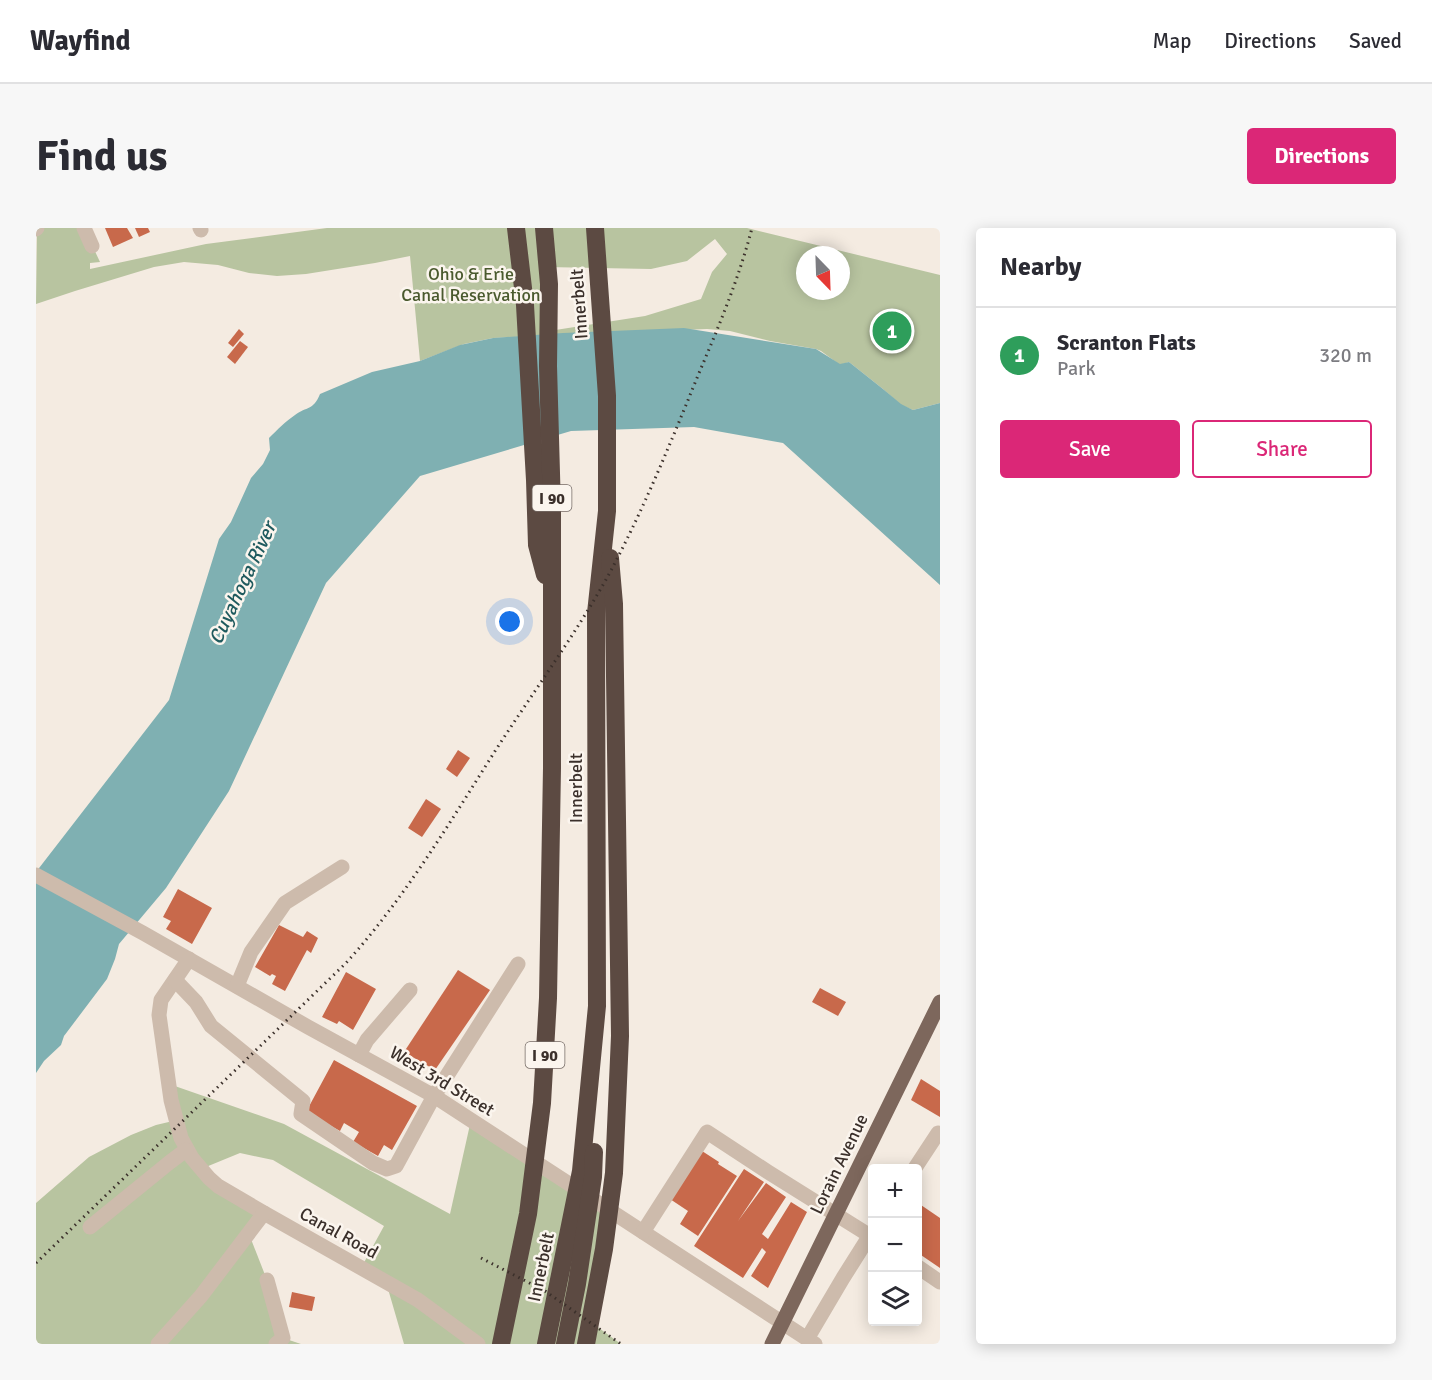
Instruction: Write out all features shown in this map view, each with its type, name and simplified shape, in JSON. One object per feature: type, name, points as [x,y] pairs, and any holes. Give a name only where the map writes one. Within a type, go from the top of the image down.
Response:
[{"type":"highway","points":[[516,228],[525,305],[537,546],[551,595]]},
{"type":"highway","name":"Innerbelt","points":[[501,1342],[528,1214],[542,1103],[549,998],[552,509],[548,366],[549,284],[544,228]]},
{"type":"highway","name":"Innerbelt","points":[[546,1344],[581,1171],[597,996],[596,613],[607,511],[607,396],[595,228]]},
{"type":"highway","points":[[586,1344],[604,1249],[614,1173],[620,1036],[614,603],[607,511]]},
{"type":"highway","points":[[565,1344],[577,1284],[593,1177],[595,1121],[591,1072]]},
{"type":"main road","name":"Lorain Avenue","points":[[772,1344],[940,1002]]},
{"type":"street","points":[[84,228],[92,246]]},
{"type":"street","points":[[237,986],[251,952],[285,903],[342,867]]},
{"type":"street","name":"West 3rd Street","points":[[36,875],[434,1096],[811,1341]]},
{"type":"street","name":"Canal Road","points":[[189,959],[161,1000],[159,1015],[171,1100],[178,1130],[186,1150],[201,1170],[213,1182],[264,1213],[418,1300],[478,1344]]},
{"type":"street","points":[[175,980],[196,1002],[211,1026],[303,1101],[301,1114],[373,1163],[387,1169],[396,1166],[434,1096],[518,964]]},
{"type":"street","points":[[359,1055],[368,1040],[410,990]]},
{"type":"street","points":[[643,1232],[707,1132],[868,1233]]},
{"type":"street","points":[[918,1164],[939,1134]]},
{"type":"street","points":[[90,1227],[186,1150]]},
{"type":"street","points":[[167,1340],[264,1213]]},
{"type":"street","points":[[811,1341],[843,1278],[868,1241]]},
{"type":"street","points":[[922,1270],[940,1282]]},
{"type":"street","points":[[267,1280],[283,1338],[276,1344]]},
{"type":"green space","name":"Ohio & Erie Canal Reservation","points":[[37,228],[84,228],[100,262],[90,263],[90,269],[206,244],[327,228],[747,228],[821,246],[796,246],[796,300],[850,300],[850,253],[940,275],[940,403],[913,410],[901,405],[849,362],[840,365],[816,349],[730,331],[707,329],[493,338],[464,344],[420,361],[410,256],[306,274],[277,276],[249,273],[218,265],[184,262],[154,267],[36,304]],"holes":[[[715,239],[727,254],[712,272],[701,299],[645,316],[549,331],[546,267],[651,269],[687,261]]]},
{"type":"green space","points":[[169,1084],[284,1124],[450,1214],[471,1120],[608,1209],[592,1323],[621,1344],[404,1344],[386,1282],[361,1268],[384,1226],[273,1160],[240,1153],[201,1169],[264,1213],[249,1234],[267,1280],[283,1338],[301,1344],[36,1344],[36,1203],[89,1157],[131,1135],[173,1121]]},
{"type":"water","name":"Cuyahoga River","points":[[684,328],[816,349],[840,364],[849,362],[901,404],[913,410],[940,403],[940,585],[783,443],[694,427],[571,431],[420,476],[326,583],[229,791],[166,888],[119,944],[107,979],[64,1036],[61,1045],[44,1061],[36,1073],[36,872],[169,700],[219,539],[231,522],[251,478],[263,464],[270,450],[269,438],[292,417],[312,406],[320,394],[372,372],[420,361],[460,345],[493,338]]},
{"type":"building","points":[[105,228],[127,228],[133,238],[113,247]]},
{"type":"building","points":[[135,228],[148,228],[150,232],[139,237]]},
{"type":"building","points":[[239,329],[244,334],[233,347],[228,343]]},
{"type":"building","points":[[240,341],[248,347],[235,364],[227,357]]},
{"type":"building","points":[[458,750],[470,758],[457,777],[446,769]]},
{"type":"building","points":[[426,799],[441,809],[422,837],[408,828]]},
{"type":"building","points":[[178,889],[212,908],[192,944],[166,929],[171,921],[163,917]]},
{"type":"building","points":[[279,925],[303,937],[307,931],[318,938],[311,953],[307,950],[285,991],[272,984],[276,976],[272,974],[270,976],[255,967]]},
{"type":"building","points":[[458,970],[490,990],[435,1070],[404,1052]]},
{"type":"building","points":[[346,972],[376,989],[353,1030],[339,1021],[337,1024],[322,1017]]},
{"type":"building","points":[[820,988],[846,1002],[838,1016],[812,1002]]},
{"type":"building","points":[[334,1060],[417,1106],[392,1150],[384,1145],[378,1156],[353,1142],[359,1132],[344,1123],[340,1131],[306,1112]]},
{"type":"building","points":[[921,1079],[940,1091],[940,1117],[911,1100]]},
{"type":"building","points":[[702,1151],[737,1176],[698,1236],[680,1224],[688,1211],[670,1199]]},
{"type":"building","points":[[744,1169],[764,1182],[738,1221],[766,1183],[786,1197],[762,1234],[768,1239],[791,1202],[807,1212],[768,1288],[751,1276],[766,1252],[762,1248],[743,1278],[694,1246]]},
{"type":"building","points":[[922,1206],[940,1218],[940,1268],[922,1256]]},
{"type":"building","points":[[292,1292],[315,1297],[312,1311],[289,1307]]},
{"type":"railway","points":[[36,1263],[346,963],[407,886],[608,576],[645,501],[678,425],[728,302],[752,228]]},
{"type":"railway","points":[[481,1258],[545,1291],[621,1344]]},
{"type":"place","name":"Scranton Flats","points":[[892,331]]}]
